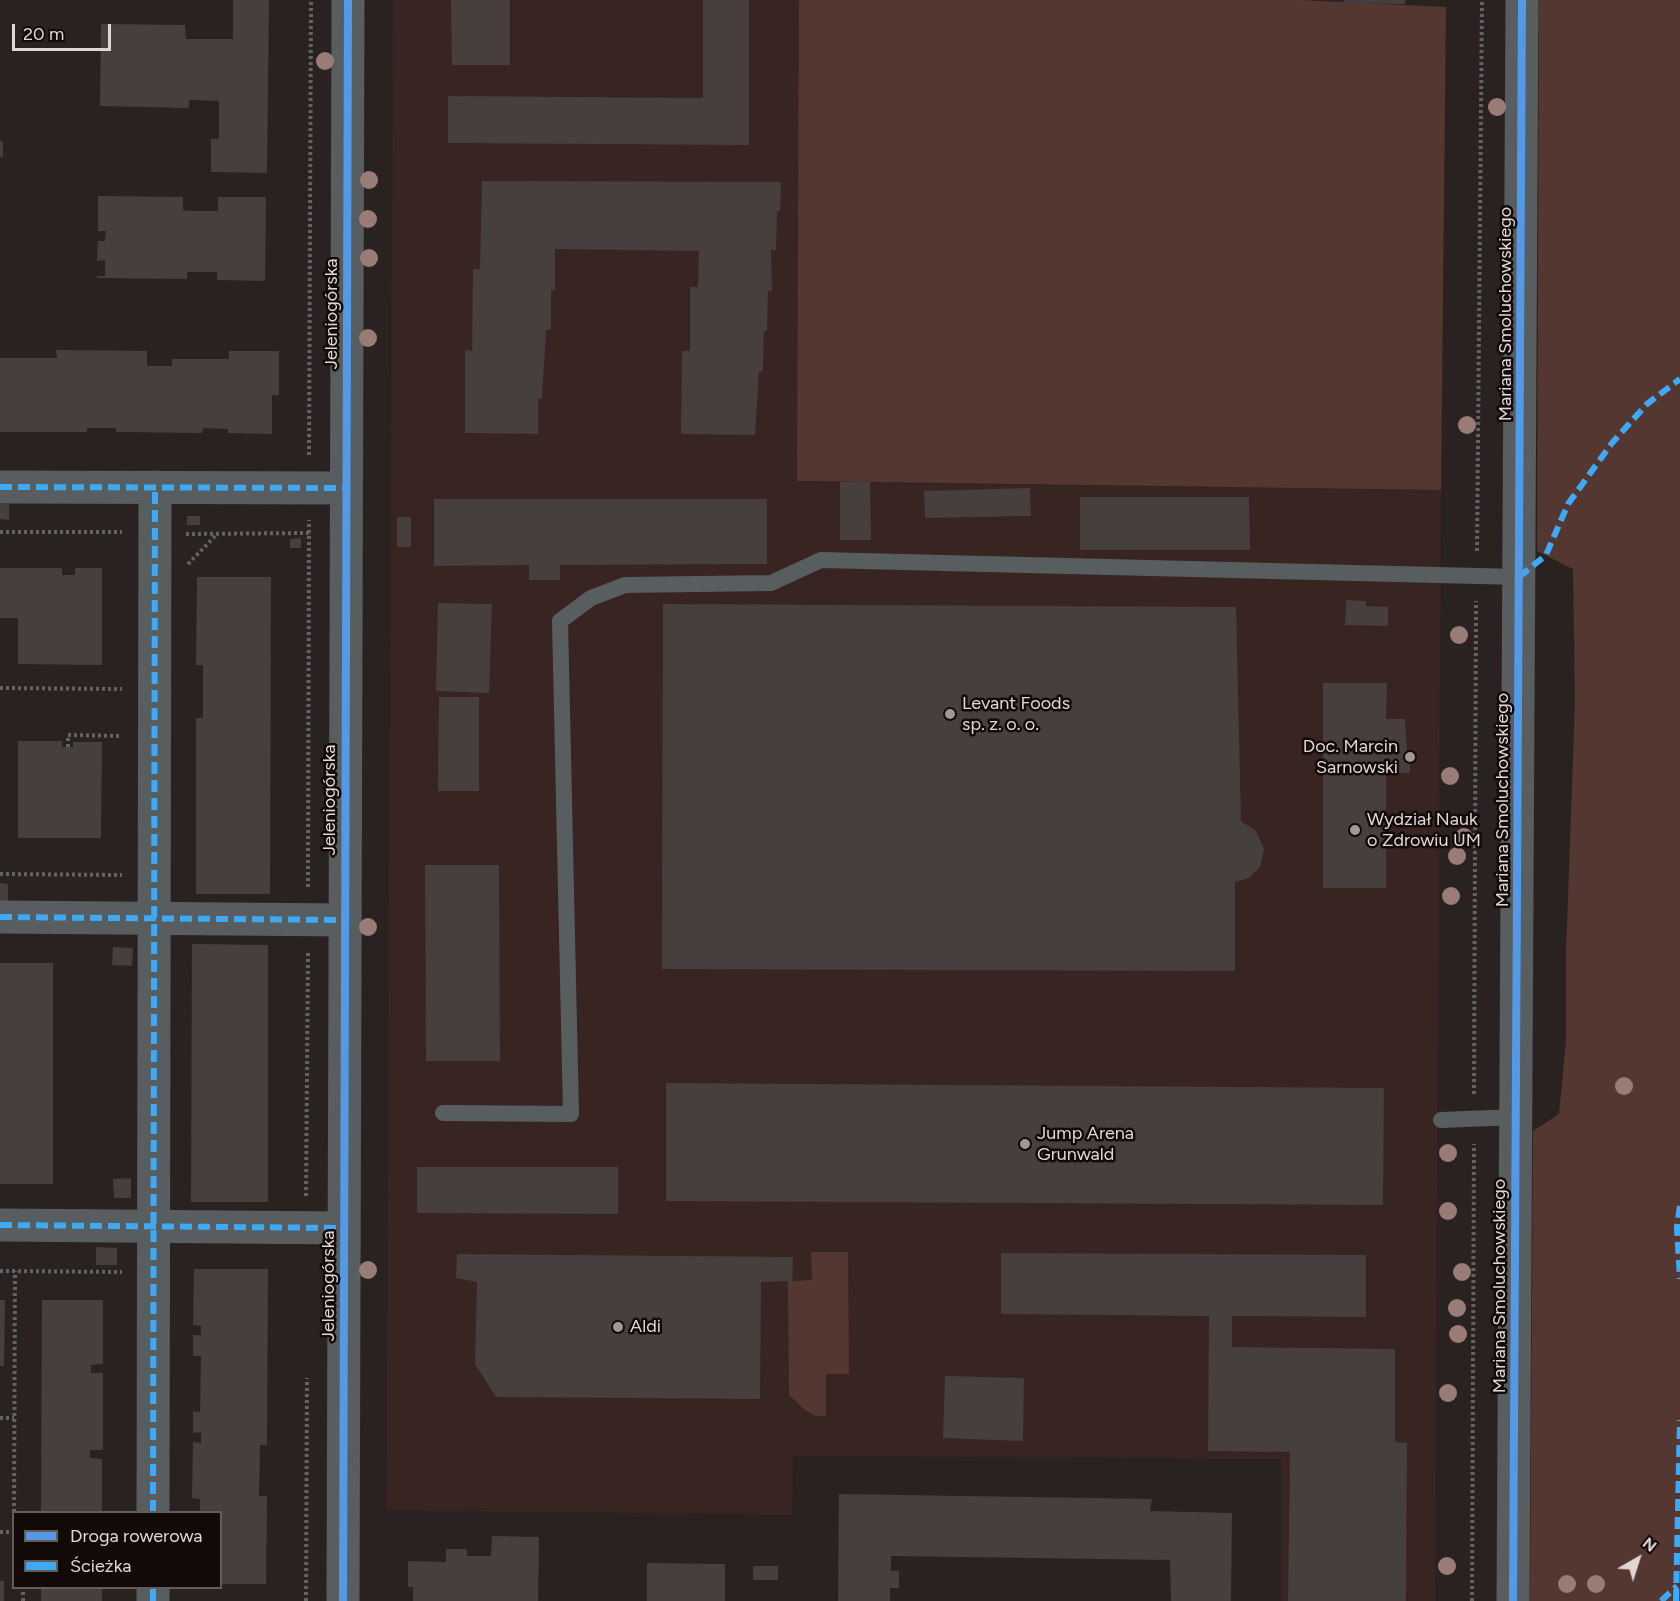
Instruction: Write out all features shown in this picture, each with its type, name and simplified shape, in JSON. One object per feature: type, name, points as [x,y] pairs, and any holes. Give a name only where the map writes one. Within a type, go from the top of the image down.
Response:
[{"type":"street","name":"Jeleniogórska","points":[[343,1601],[348,0]]},
{"type":"street","name":"Mariana Smoluchowskiego","points":[[1514,1601],[1522,0]]},
{"type":"street","points":[[0,487],[346,488]]},
{"type":"street","points":[[153,1511],[155,487]]},
{"type":"street","points":[[0,917],[345,920]]},
{"type":"street","name":"Jeleniogórska","points":[[0,1225],[344,1228]]},
{"type":"lane","points":[[443,1113],[572,1114],[560,621],[591,598],[625,585],[771,583],[821,560],[1519,577]]},
{"type":"lane","points":[[1441,1120],[1516,1118]]},
{"type":"path","points":[[306,1227],[311,0]]},
{"type":"path","points":[[1472,1601],[1482,0]]},
{"type":"path","points":[[182,571],[217,534]]},
{"type":"path","points":[[0,688],[154,689]]},
{"type":"path","points":[[68,747],[68,735],[154,736]]},
{"type":"path","points":[[0,874],[154,875]]},
{"type":"path","points":[[0,1271],[131,1272]]},
{"type":"path","points":[[14,1511],[15,1271]]},
{"type":"path","points":[[306,1601],[308,1375]]},
{"type":"path","points":[[0,1418],[14,1418]]},
{"type":"shaded area","points":[[393,0],[800,0],[798,482],[1441,490],[1435,1601],[1281,1601],[1281,1459],[793,1456],[792,1515],[386,1510]]},
{"type":"shaded area","points":[[799,0],[1300,0],[1446,7],[1441,490],[797,481]]},
{"type":"shaded area","points":[[1539,0],[1680,0],[1680,1601],[1530,1601],[1533,1131],[1559,1114],[1566,1041],[1566,953],[1575,702],[1573,569],[1537,551]]},
{"type":"shaded area","points":[[811,1252],[848,1252],[849,1374],[826,1374],[826,1416],[815,1416],[789,1395],[788,1291],[792,1291],[792,1281],[812,1280]]},
{"type":"building","points":[[233,0],[269,0],[267,173],[211,172],[211,139],[219,139],[219,101],[189,100],[189,108],[100,106],[101,24],[185,25],[186,39],[233,39]]},
{"type":"building","points":[[451,0],[510,0],[510,65],[452,65]]},
{"type":"building","points":[[703,0],[749,0],[749,145],[448,143],[448,96],[703,98]]},
{"type":"building","points":[[1344,0],[1405,0],[1405,4],[1344,3]]},
{"type":"building","points":[[0,141],[3,142],[3,157],[0,157]]},
{"type":"building","points":[[482,181],[781,182],[780,211],[777,211],[776,250],[771,250],[772,291],[768,291],[767,331],[764,331],[763,371],[759,372],[755,435],[681,434],[682,351],[690,351],[690,287],[698,287],[699,251],[555,249],[555,290],[551,290],[551,330],[546,330],[542,399],[538,399],[538,434],[465,433],[465,350],[472,351],[473,269],[480,269]]},
{"type":"building","points":[[98,196],[183,197],[183,210],[188,211],[218,211],[218,197],[266,197],[265,281],[217,280],[217,272],[187,272],[187,279],[97,278],[97,276],[105,276],[105,260],[97,261],[98,241],[105,241],[106,231],[98,231]]},
{"type":"building","points":[[56,350],[147,351],[147,366],[172,366],[172,359],[229,359],[229,351],[279,351],[279,395],[272,395],[272,434],[228,433],[228,429],[203,428],[202,433],[116,432],[116,428],[87,428],[87,432],[0,432],[0,358],[57,358]]},
{"type":"building","points":[[840,482],[870,482],[871,540],[840,540]]},
{"type":"building","points":[[1030,488],[1031,516],[925,518],[924,491]]},
{"type":"building","points":[[1080,497],[1249,497],[1250,550],[1080,550]]},
{"type":"building","points":[[434,499],[767,499],[767,564],[560,565],[560,580],[529,580],[529,565],[434,566]]},
{"type":"building","points":[[0,504],[9,504],[9,520],[0,519]]},
{"type":"building","points":[[187,516],[200,516],[200,525],[187,525]]},
{"type":"building","points":[[397,517],[411,517],[411,547],[397,547]]},
{"type":"building","points":[[301,538],[301,548],[290,548],[290,539]]},
{"type":"building","points":[[0,568],[62,568],[62,575],[75,575],[75,568],[102,568],[102,665],[18,664],[18,618],[0,618]]},
{"type":"building","points":[[197,577],[271,577],[270,894],[196,894],[196,718],[203,718],[203,665],[196,665]]},
{"type":"building","points":[[1346,600],[1366,601],[1366,606],[1388,607],[1388,626],[1345,625]]},
{"type":"building","points":[[438,603],[492,604],[489,693],[436,691]]},
{"type":"building","name":"Levant Foods sp. z. o. o.","points":[[663,604],[1236,607],[1241,821],[1256,831],[1264,849],[1260,867],[1249,878],[1235,882],[1235,971],[662,969]]},
{"type":"building","name":"Wydział Nauk o Zdrowiu UM","points":[[1323,683],[1387,683],[1386,719],[1405,719],[1407,751],[1410,751],[1410,773],[1386,773],[1386,888],[1323,888]]},
{"type":"building","points":[[439,697],[479,697],[479,791],[438,791]]},
{"type":"building","points":[[18,741],[62,741],[62,747],[73,747],[73,742],[102,742],[101,838],[18,838]]},
{"type":"building","points":[[425,865],[499,865],[500,1061],[426,1061]]},
{"type":"building","points":[[0,883],[8,884],[8,902],[0,902]]},
{"type":"building","points":[[192,944],[268,945],[268,1202],[191,1202]]},
{"type":"building","points":[[113,947],[133,948],[132,966],[112,965]]},
{"type":"building","points":[[0,963],[53,963],[53,1184],[0,1184]]},
{"type":"building","name":"Jump Arena Grunwald","points":[[666,1083],[1384,1088],[1383,1205],[666,1201]]},
{"type":"building","points":[[417,1167],[618,1167],[618,1214],[417,1213]]},
{"type":"building","points":[[131,1178],[131,1198],[114,1198],[113,1179]]},
{"type":"building","points":[[96,1247],[117,1248],[117,1265],[96,1265]]},
{"type":"building","points":[[1001,1253],[1366,1255],[1366,1317],[1232,1316],[1232,1347],[1395,1349],[1395,1442],[1407,1443],[1406,1601],[1288,1601],[1290,1452],[1208,1451],[1209,1316],[1001,1314]]},
{"type":"building","name":"Aldi","points":[[457,1254],[793,1257],[792,1291],[788,1291],[788,1281],[761,1282],[760,1399],[496,1397],[475,1364],[477,1282],[456,1278]]},
{"type":"building","points":[[194,1269],[268,1269],[267,1445],[260,1445],[259,1496],[267,1496],[266,1584],[222,1584],[222,1511],[200,1511],[200,1499],[192,1498],[193,1442],[201,1443],[201,1432],[193,1433],[193,1411],[200,1412],[201,1356],[193,1356],[193,1335],[201,1335],[201,1326],[193,1325]]},
{"type":"building","points":[[0,1300],[5,1300],[4,1366],[0,1366]]},
{"type":"building","points":[[42,1300],[103,1300],[103,1364],[91,1365],[91,1373],[103,1373],[103,1450],[90,1450],[90,1458],[102,1459],[102,1511],[41,1511]]},
{"type":"building","points":[[945,1376],[1024,1378],[1023,1441],[943,1438]]},
{"type":"building","points":[[839,1494],[1152,1499],[1150,1511],[1232,1513],[1231,1601],[1171,1601],[1170,1560],[891,1556],[891,1571],[899,1571],[899,1588],[890,1588],[890,1601],[838,1601]]},
{"type":"building","points":[[492,1536],[539,1537],[538,1601],[413,1601],[413,1587],[408,1587],[408,1561],[446,1562],[446,1549],[467,1549],[467,1556],[491,1556]]},
{"type":"building","points":[[647,1563],[725,1564],[725,1601],[647,1601]]},
{"type":"building","points":[[753,1566],[778,1566],[778,1580],[753,1580]]},
{"type":"building","points":[[0,1581],[4,1581],[4,1601],[0,1601]]},
{"type":"building","points":[[41,1589],[102,1589],[102,1601],[41,1601]]},
{"type":"marked path","points":[[1519,577],[1546,555],[1568,504],[1612,443],[1647,404],[1680,379]]},
{"type":"marked path","points":[[0,487],[346,488]]},
{"type":"marked path","points":[[153,1511],[155,487]]},
{"type":"marked path","points":[[0,917],[345,920]]},
{"type":"marked path","points":[[1680,1206],[1677,1227],[1680,1279]]},
{"type":"marked path","points":[[0,1225],[344,1228]]},
{"type":"marked path","points":[[1676,1601],[1680,1420]]},
{"type":"marked path","points":[[1661,1601],[1677,1586]]},
{"type":"marked path","points":[[153,1589],[153,1601]]},
{"type":"cycle path","points":[[343,1601],[348,0]]},
{"type":"cycle path","points":[[1513,1601],[1522,0]]},
{"type":"place","name":"Levant Foods sp. z. o. o.","points":[[950,714]]},
{"type":"place","name":"Doc. Marcin Sarnowski","points":[[1410,757]]},
{"type":"place","name":"Wydział Nauk o Zdrowiu UM","points":[[1355,830]]},
{"type":"place","name":"Jump Arena Grunwald","points":[[1025,1144]]},
{"type":"place","name":"Aldi","points":[[618,1327]]}]
